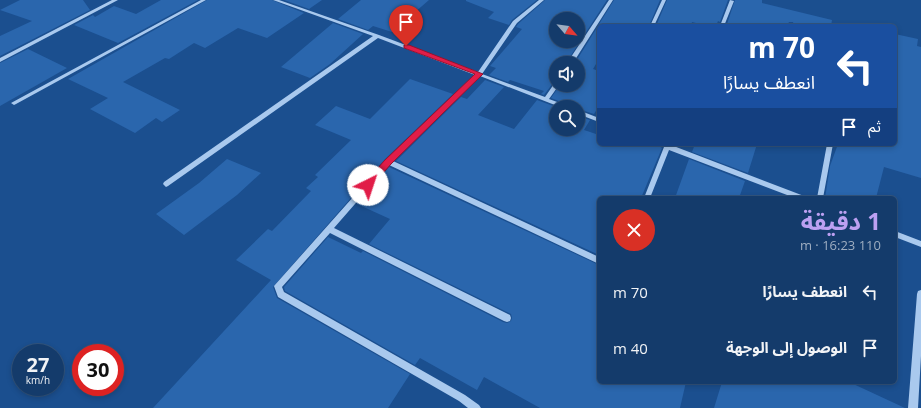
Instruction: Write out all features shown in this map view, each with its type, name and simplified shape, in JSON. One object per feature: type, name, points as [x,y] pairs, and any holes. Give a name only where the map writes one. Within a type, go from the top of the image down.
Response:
[{"type":"street","points":[[0,60],[116,0]]},
{"type":"street","points":[[14,103],[204,0]]},
{"type":"street","points":[[275,0],[377,36],[549,100]]},
{"type":"street","points":[[476,408],[462,398],[281,294],[278,286],[388,162],[480,74],[515,22],[542,0]]},
{"type":"street","points":[[575,56],[611,0]]},
{"type":"street","points":[[653,24],[664,0]]},
{"type":"street","points":[[723,24],[732,1]]},
{"type":"street","points":[[166,184],[377,36]]},
{"type":"street","points":[[546,99],[551,92]]},
{"type":"street","points":[[585,115],[597,119]]},
{"type":"street","points":[[649,196],[665,146]]},
{"type":"street","points":[[668,146],[797,196]]},
{"type":"street","points":[[820,196],[830,146]]},
{"type":"street","points":[[388,162],[597,260]]},
{"type":"street","points":[[329,229],[507,318]]},
{"type":"street","points":[[897,235],[921,244]]},
{"type":"street","points":[[913,408],[921,294]]},
{"type":"building","points":[[20,0],[83,0],[90,10],[0,56],[0,36],[32,21],[0,10]]},
{"type":"building","points":[[161,0],[198,0],[118,43],[74,25],[93,15],[95,17],[114,6],[136,14]]},
{"type":"building","points":[[207,0],[272,0],[304,13],[267,38],[238,28],[205,48],[194,43],[169,59],[165,58],[123,82],[180,110],[162,122],[156,118],[135,133],[90,109],[108,98],[68,79]]},
{"type":"building","points":[[284,0],[322,0],[309,9]]},
{"type":"building","points":[[361,0],[429,0],[392,32],[373,26],[368,30],[338,19]]},
{"type":"building","points":[[466,0],[537,0],[512,20],[509,25],[488,18],[494,12]]},
{"type":"building","points":[[545,0],[607,0],[585,34],[585,12],[549,12],[549,48],[576,48],[571,56],[549,56],[549,88],[544,95],[541,94],[544,91],[510,80],[508,82],[489,75],[496,68],[490,66],[522,29],[516,27]]},
{"type":"building","points":[[614,0],[660,0],[650,24],[599,24]]},
{"type":"building","points":[[667,0],[728,0],[720,22],[718,21],[717,24],[700,24],[692,22],[692,24],[657,24]]},
{"type":"building","points":[[735,0],[762,0],[762,3],[832,20],[831,24],[794,24],[793,22],[789,22],[788,24],[727,24]]},
{"type":"building","points":[[333,23],[363,34],[330,64],[310,78],[281,67]]},
{"type":"building","points":[[597,27],[597,62],[593,69],[597,70],[597,109],[594,114],[585,111],[585,100],[556,100],[551,98],[555,92],[585,92],[585,56],[579,56]]},
{"type":"building","points":[[897,34],[918,39],[917,46],[921,47],[921,178],[884,167],[877,196],[825,196],[830,166],[837,146],[897,146]]},
{"type":"building","points":[[28,49],[67,68],[0,106],[0,63]]},
{"type":"building","points":[[410,79],[453,94],[385,159],[273,287],[277,298],[410,374],[388,408],[153,408],[271,280],[236,260],[268,229],[272,231],[311,191],[306,188],[318,177],[315,175],[351,140],[315,125],[336,106],[370,119]]},
{"type":"building","points":[[485,80],[504,87],[478,115],[514,129],[537,100],[549,104],[549,136],[585,136],[585,130],[597,134],[597,146],[660,146],[662,148],[642,196],[597,196],[597,254],[396,161],[461,97],[467,99]]},
{"type":"building","points":[[585,118],[590,120],[585,128]]},
{"type":"building","points":[[694,146],[756,146],[748,173],[692,152]]},
{"type":"building","points":[[227,159],[261,173],[237,195],[184,235],[156,214],[199,183]]},
{"type":"building","points":[[689,159],[745,181],[740,196],[676,196]]},
{"type":"building","points":[[389,167],[597,264],[597,384],[686,384],[680,408],[540,408],[484,377],[477,390],[420,358],[415,365],[285,291],[284,287],[328,237],[361,253],[363,251],[503,322],[507,323],[511,321],[511,314],[369,244],[390,219],[357,204]]},
{"type":"building","points":[[721,384],[853,384],[905,408],[714,408]]},
{"type":"route","points":[[368,185],[388,162],[480,74],[406,46]]}]
